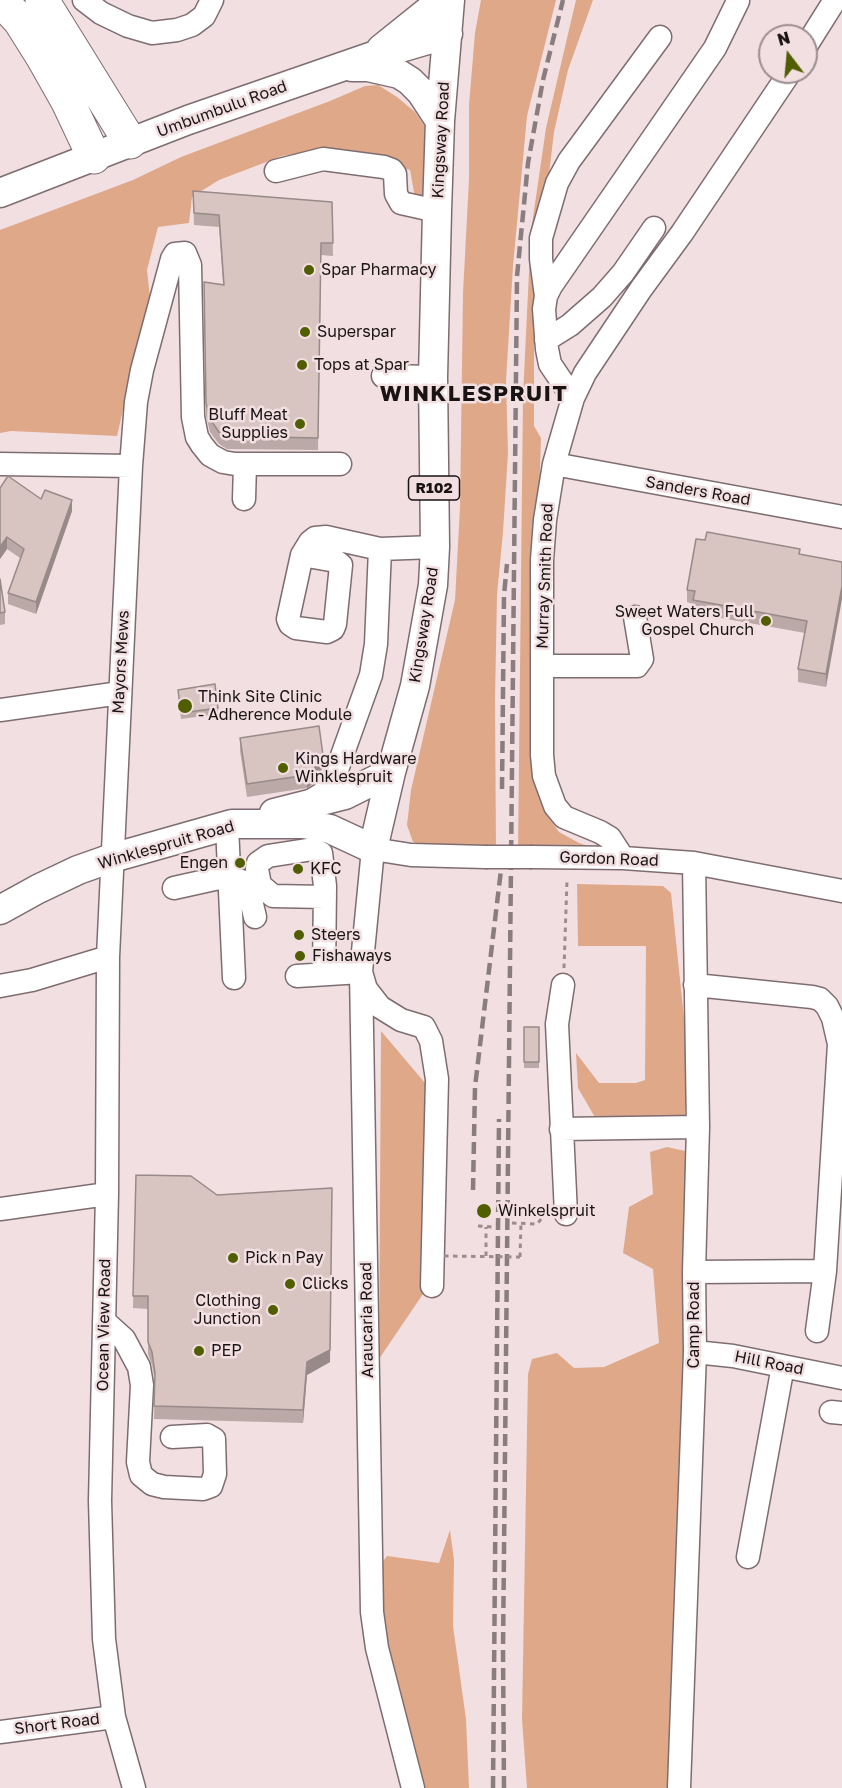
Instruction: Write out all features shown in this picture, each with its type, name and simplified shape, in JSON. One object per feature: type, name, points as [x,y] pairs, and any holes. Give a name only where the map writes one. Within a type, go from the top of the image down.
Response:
[{"type":"highway","points":[[1,0],[20,21],[42,56],[68,102],[94,157]]},
{"type":"highway","points":[[42,0],[130,142]]},
{"type":"main road","points":[[373,56],[442,0]]},
{"type":"main road","name":"Kingsway Road","points":[[373,849],[415,686],[433,585],[435,547],[433,377],[437,211],[440,122],[450,0]]},
{"type":"main road","name":"Umbumbulu Road","points":[[0,193],[130,142],[337,68],[448,34]]},
{"type":"main road","points":[[337,68],[368,67],[399,74],[421,92],[440,122]]},
{"type":"main road","points":[[229,825],[345,795],[391,772]]},
{"type":"main road","name":"Winklespruit Road","points":[[0,910],[78,870],[229,825],[304,824],[330,829],[373,849]]},
{"type":"street","points":[[84,0],[101,13],[128,26],[152,33],[177,30],[192,25],[204,16],[212,0]]},
{"type":"street","points":[[818,27],[835,0]]},
{"type":"street","points":[[546,296],[557,276],[710,56],[738,1]]},
{"type":"street","points":[[573,398],[553,370],[546,340],[544,309],[546,296],[541,259],[541,238],[557,183],[569,161],[660,37]]},
{"type":"street","name":"Murray Smith Road","points":[[623,858],[610,838],[564,817],[555,806],[544,776],[542,666],[544,520],[554,464],[573,398],[594,357],[682,233],[782,84]]},
{"type":"street","points":[[276,171],[323,159],[384,167],[395,174],[396,194],[401,204],[437,211]]},
{"type":"street","points":[[546,340],[570,325],[602,297],[623,273],[654,228]]},
{"type":"street","name":"Mayors Mews","points":[[112,858],[136,402],[142,370],[172,259],[180,252],[184,252],[190,265],[193,417],[197,437],[210,455],[223,462],[245,465]]},
{"type":"street","points":[[382,376],[433,377]]},
{"type":"street","points":[[0,464],[131,466]]},
{"type":"street","points":[[244,499],[245,465],[340,464]]},
{"type":"street","name":"Sanders Road","points":[[554,464],[842,517]]},
{"type":"street","points":[[303,555],[310,542],[320,537],[380,549],[435,547]]},
{"type":"street","points":[[301,807],[322,794],[334,778],[371,675],[376,644],[380,549]]},
{"type":"street","points":[[542,666],[637,666],[642,659],[635,617]]},
{"type":"street","points":[[0,710],[120,693]]},
{"type":"street","points":[[229,825],[228,878],[234,978]]},
{"type":"street","name":"Gordon Road","points":[[373,849],[411,855],[623,858],[694,863],[842,891]]},
{"type":"street","name":"Araucaria Road","points":[[373,849],[361,972],[372,1612],[377,1648],[413,1788]]},
{"type":"street","name":"Ocean View Road","points":[[112,858],[108,957],[107,1194],[100,1501],[104,1638],[114,1717],[134,1788]]},
{"type":"street","name":"Camp Road","points":[[679,1788],[695,1352],[694,1272],[699,1127],[694,863]]},
{"type":"street","points":[[174,888],[228,878],[241,880],[248,883],[255,917]]},
{"type":"street","points":[[324,974],[325,897]]},
{"type":"street","points":[[0,986],[42,977],[108,957]]},
{"type":"street","points":[[297,976],[361,972],[366,989],[380,1007],[401,1020],[424,1026],[434,1052],[437,1079],[432,1286]]},
{"type":"street","points":[[563,985],[557,1024],[565,1207]]},
{"type":"street","points":[[695,985],[812,997],[820,999],[827,1006],[833,1018],[839,1044],[825,1271],[817,1331]]},
{"type":"street","points":[[561,1129],[699,1127]]},
{"type":"street","points":[[0,1209],[107,1194]]},
{"type":"street","points":[[694,1272],[825,1271]]},
{"type":"street","points":[[104,1321],[124,1338],[139,1367],[142,1385],[138,1462],[141,1475],[152,1484],[164,1486],[203,1489],[211,1486],[215,1474],[214,1439],[207,1435],[172,1437]]},
{"type":"street","name":"Hill Road","points":[[695,1352],[734,1356],[842,1378]]},
{"type":"street","points":[[748,1557],[783,1366]]},
{"type":"street","name":"Short Road","points":[[0,1732],[114,1717]]},
{"type":"path","points":[[563,985],[567,880]]},
{"type":"path","points":[[513,1223],[537,1224],[553,1205],[565,1207]]},
{"type":"path","points":[[444,1256],[520,1257],[521,1223]]},
{"type":"path","points":[[478,1226],[492,1227]]},
{"type":"path","points":[[486,1227],[486,1256]]},
{"type":"shaded area","points":[[481,0],[556,0],[527,116],[513,266],[506,381],[508,453],[497,595],[496,852],[428,850],[413,842],[407,825],[411,790],[455,600],[460,508],[463,293],[469,179],[469,105],[475,33]]},
{"type":"shaded area","points":[[576,0],[593,0],[568,70],[554,132],[537,276],[534,426],[541,438],[536,597],[537,781],[548,817],[559,832],[579,843],[595,848],[518,853],[523,396],[531,231],[546,128]]},
{"type":"shaded area","points":[[378,85],[415,112],[428,131],[429,205],[416,203],[410,170],[376,159],[326,149],[282,156],[219,180],[192,197],[189,223],[158,227],[147,270],[151,307],[131,375],[117,436],[11,431],[0,433],[0,230],[133,180],[181,157],[365,86]]},
{"type":"shaded area","points":[[577,884],[663,886],[671,893],[688,1057],[685,1117],[596,1119],[578,1088],[576,1053],[599,1083],[636,1083],[645,1080],[646,946],[578,946]]},
{"type":"shaded area","points":[[381,1031],[425,1083],[431,1109],[425,1291],[379,1359]]},
{"type":"shaded area","points":[[667,1147],[690,1152],[686,1357],[672,1788],[527,1788],[522,1719],[528,1374],[532,1359],[557,1353],[574,1368],[604,1367],[659,1343],[653,1269],[623,1253],[629,1207],[653,1194],[650,1152]]},
{"type":"shaded area","points":[[450,1530],[454,1560],[453,1626],[466,1719],[469,1788],[419,1788],[383,1636],[381,1564],[387,1556],[439,1563]]},
{"type":"building","points":[[193,191],[332,202],[333,243],[321,243],[318,438],[227,436],[219,432],[210,419],[206,403],[204,282],[224,285],[219,215],[194,213]]},
{"type":"building","points":[[8,476],[41,499],[45,490],[72,500],[36,602],[8,593],[24,549],[7,537],[0,547],[0,488]]},
{"type":"building","name":"Sweet Waters Full Gospel Church","points":[[707,532],[800,549],[799,554],[842,562],[842,586],[826,674],[798,669],[807,621],[693,600],[695,591],[687,590],[696,539],[705,540]]},
{"type":"building","points":[[0,579],[5,612],[0,613]]},
{"type":"building","points":[[215,684],[218,708],[181,713],[178,690]]},
{"type":"building","name":"Kings Hardware Winklespruit","points":[[319,726],[323,755],[313,771],[307,775],[247,784],[240,738]]},
{"type":"building","points":[[524,1027],[539,1027],[539,1062],[524,1062]]},
{"type":"building","name":"Pick n Pay","points":[[136,1175],[191,1176],[217,1195],[332,1188],[330,1350],[307,1362],[303,1410],[154,1406],[155,1373],[148,1342],[148,1296],[133,1296]]},
{"type":"railway","points":[[504,1788],[503,1650],[517,276],[528,163],[543,80],[563,0]]},
{"type":"railway","points":[[502,789],[504,595],[507,564]]},
{"type":"railway","points":[[473,1190],[475,1087],[501,870]]},
{"type":"railway","points":[[493,1788],[499,1119]]},
{"type":"place","name":"Spar Pharmacy","points":[[309,270]]},
{"type":"place","name":"Superspar","points":[[305,332]]},
{"type":"place","name":"Tops at Spar","points":[[302,365]]},
{"type":"place","name":"Bluff Meat Supplies","points":[[300,424]]},
{"type":"place","name":"Sweet Waters Full Gospel Church","points":[[766,621]]},
{"type":"place","name":"Think Site Clinic - Adherence Module","points":[[185,706]]},
{"type":"place","name":"Kings Hardware Winklespruit","points":[[283,768]]},
{"type":"place","name":"Engen","points":[[240,863]]},
{"type":"place","name":"KFC","points":[[298,869]]},
{"type":"place","name":"Steers","points":[[299,935]]},
{"type":"place","name":"Fishaways","points":[[300,956]]},
{"type":"place","name":"Winkelspruit","points":[[484,1211]]},
{"type":"place","name":"Pick n Pay","points":[[233,1258]]},
{"type":"place","name":"Clicks","points":[[290,1284]]},
{"type":"place","name":"Clothing Junction","points":[[273,1310]]},
{"type":"place","name":"PEP","points":[[199,1351]]},
{"type":"district","name":"WINKLESPRUIT","points":[[474,394]]}]
